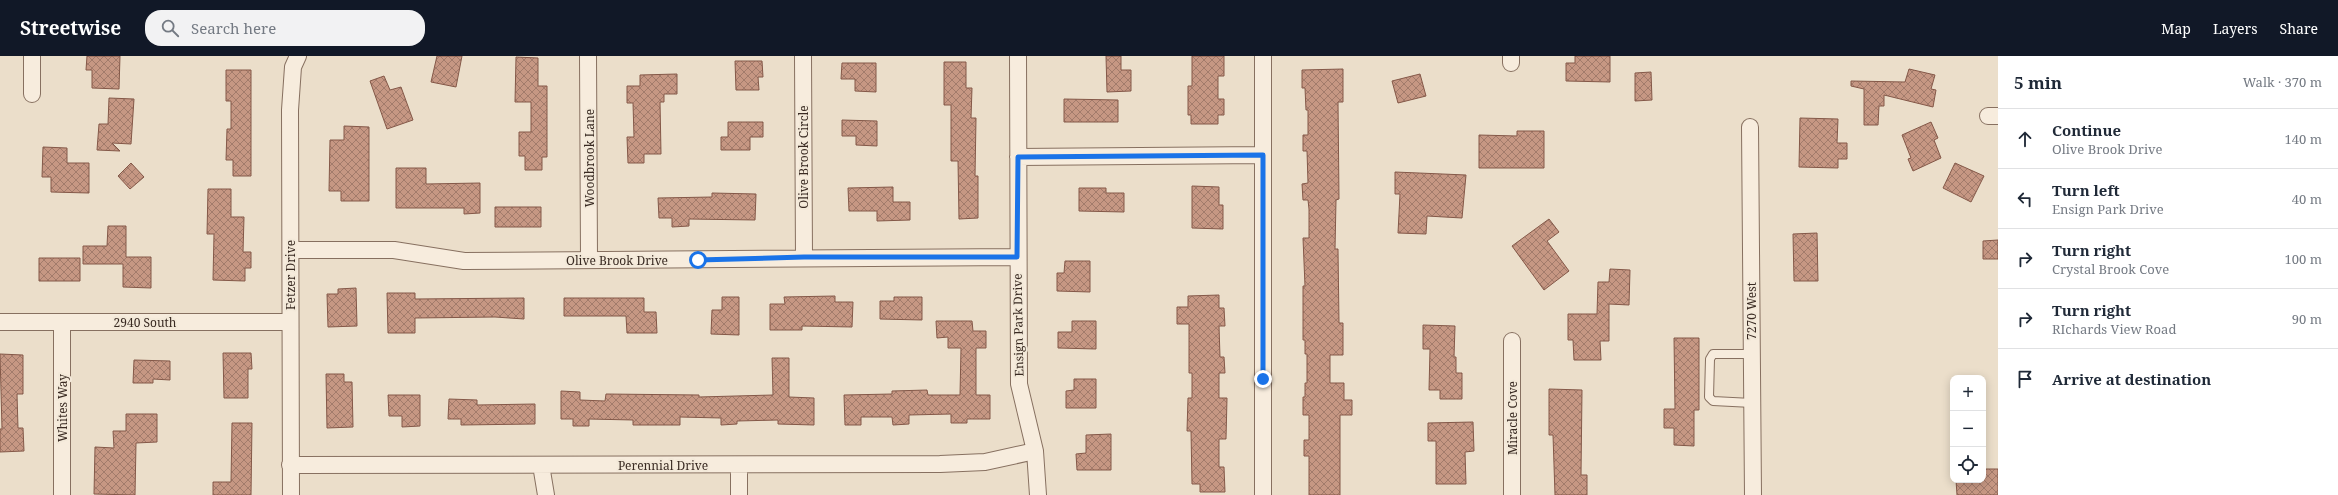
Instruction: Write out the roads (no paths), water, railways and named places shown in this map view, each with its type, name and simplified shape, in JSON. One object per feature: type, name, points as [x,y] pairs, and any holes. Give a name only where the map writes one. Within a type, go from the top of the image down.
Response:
[{"type":"street","points":[[32,56],[32,94]]},
{"type":"street","name":"Fetzer Drive","points":[[290,495],[290,104],[293,67],[298,56]]},
{"type":"street","name":"Woodbrook Lane","points":[[588,56],[589,259]]},
{"type":"street","name":"Olive Brook Circle","points":[[803,56],[804,257]]},
{"type":"street","name":"Ensign Park Drive","points":[[1018,56],[1017,257],[1019,384],[1035,451],[1038,495]]},
{"type":"street","points":[[1263,56],[1263,495]]},
{"type":"street","name":"7270 West","points":[[1750,127],[1753,495]]},
{"type":"street","points":[[1018,157],[1263,155]]},
{"type":"street","name":"Olive Brook Drive","points":[[291,250],[394,250],[464,260],[698,260],[804,257],[1017,257]]},
{"type":"street","name":"2940 South","points":[[0,322],[290,322]]},
{"type":"street","name":"Whites Way","points":[[62,322],[62,495]]},
{"type":"street","name":"Miracle Cove","points":[[1512,341],[1512,495]]},
{"type":"street","name":"Perennial Drive","points":[[290,465],[940,464],[985,462],[1035,451]]},
{"type":"street","points":[[739,464],[739,495]]},
{"type":"street","points":[[541,465],[546,495]]},
{"type":"lane","points":[[1751,354],[1713,354],[1710,359],[1710,397],[1714,401],[1752,403]]}]
